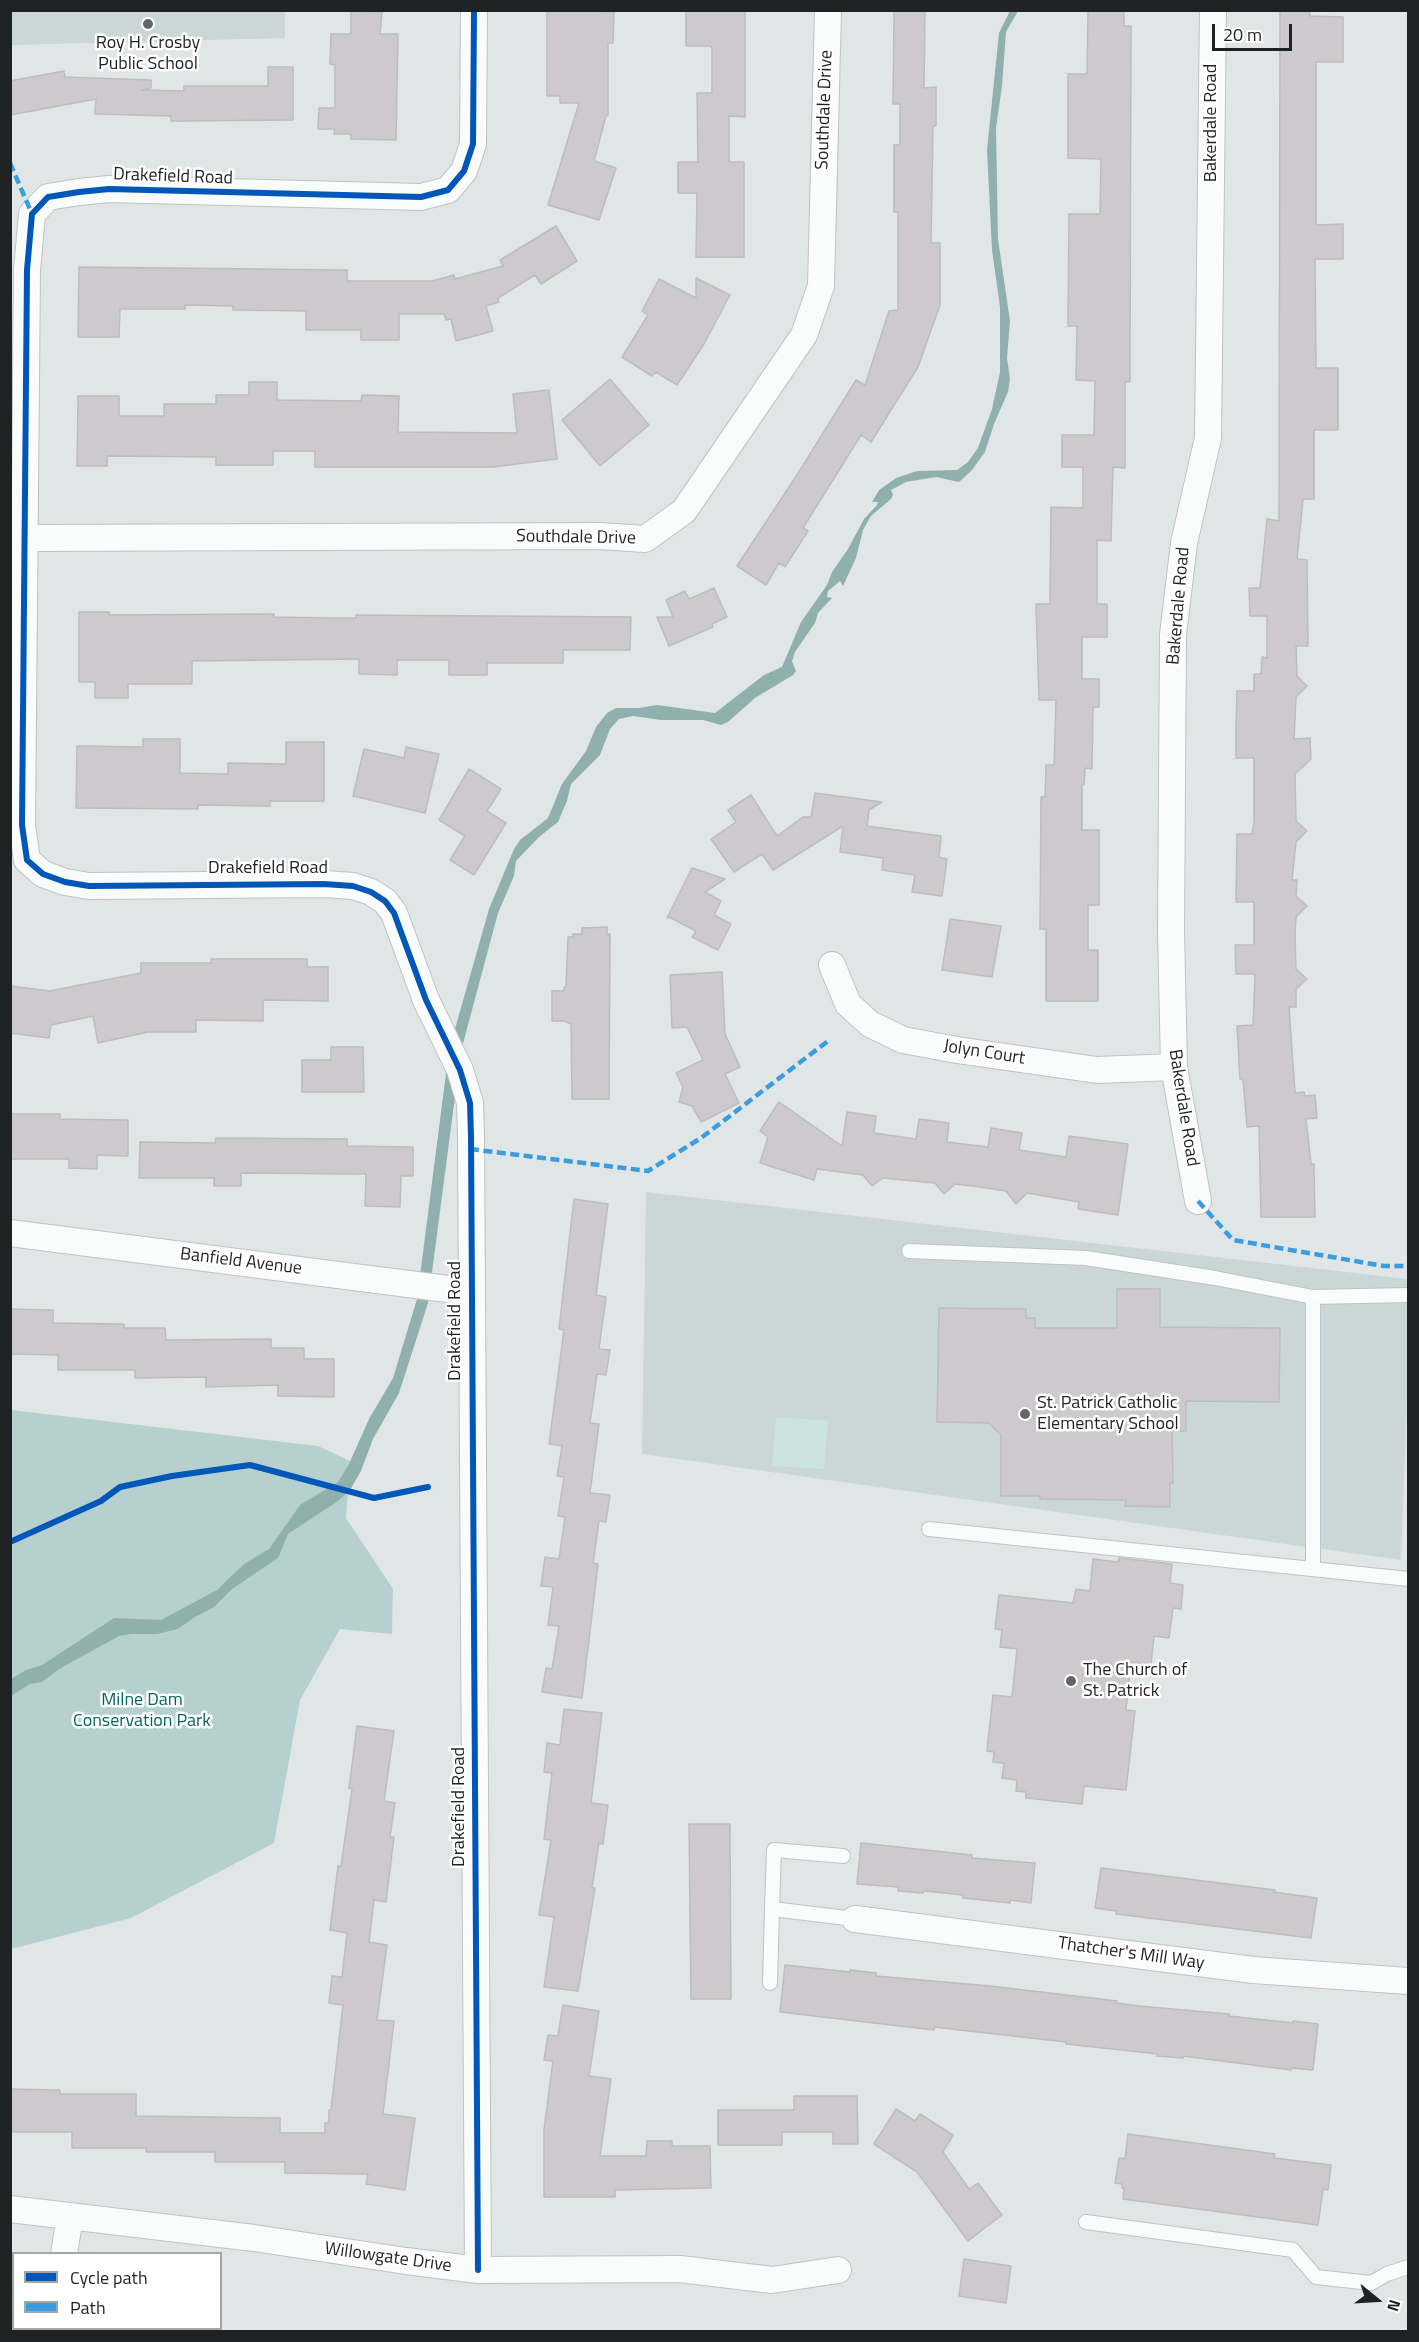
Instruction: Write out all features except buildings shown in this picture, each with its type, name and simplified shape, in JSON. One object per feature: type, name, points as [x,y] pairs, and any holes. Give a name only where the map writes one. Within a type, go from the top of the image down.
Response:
[{"type":"street","name":"Drakefield Road","points":[[474,10],[473,144],[464,171],[448,190],[421,197],[109,189],[48,197],[32,214],[27,270],[22,825],[27,860],[43,874],[65,882],[89,886],[324,884],[353,886],[371,892],[385,901],[394,913],[426,1000],[460,1070],[470,1103],[478,2270]]},
{"type":"street","name":"Southdale Drive","points":[[26,538],[600,536],[645,539],[684,511],[804,335],[821,286],[828,10]]},
{"type":"street","name":"Bakerdale Road","points":[[1198,1201],[1174,1067],[1171,932],[1173,635],[1184,543],[1208,438],[1213,10]]},
{"type":"street","name":"Jolyn Court","points":[[832,965],[848,1004],[870,1024],[903,1040],[1097,1070],[1174,1067]]},
{"type":"street","name":"Banfield Avenue","points":[[10,1233],[471,1292]]},
{"type":"street","name":"Thatcher's Mill Way","points":[[855,1919],[1253,1970],[1408,1981]]},
{"type":"street","name":"Willowgate Drive","points":[[10,2209],[254,2238],[406,2262],[478,2270],[680,2269],[772,2280],[838,2270]]},
{"type":"street","points":[[64,2252],[70,2216]]},
{"type":"lane","points":[[909,1251],[1086,1258],[1215,1278],[1312,1297],[1408,1295]]},
{"type":"lane","points":[[1312,1297],[1313,1569]]},
{"type":"lane","points":[[929,1529],[1408,1579]]},
{"type":"lane","points":[[770,1983],[774,1850],[843,1856]]},
{"type":"lane","points":[[772,1910],[855,1919]]},
{"type":"lane","points":[[1086,2222],[1293,2250],[1316,2277],[1371,2283],[1387,2274],[1408,2267]]},
{"type":"shaded area","name":"Roy H. Crosby Public School","points":[[10,11],[285,11],[285,38],[11,45]]},
{"type":"shaded area","points":[[1010,11],[1018,11],[1006,32],[996,128],[998,239],[1010,321],[1007,358],[1010,379],[1008,392],[985,452],[972,470],[959,482],[936,477],[906,482],[891,490],[893,495],[891,499],[871,516],[863,530],[856,558],[843,586],[840,581],[828,591],[827,597],[832,598],[818,613],[815,623],[795,652],[792,661],[796,671],[793,675],[755,698],[728,722],[721,725],[703,720],[661,720],[633,716],[619,719],[610,729],[600,755],[571,784],[558,822],[539,837],[516,861],[514,876],[498,913],[461,1051],[428,1303],[399,1393],[373,1439],[361,1471],[350,1490],[338,1501],[288,1534],[278,1558],[232,1589],[214,1607],[178,1629],[157,1634],[119,1636],[59,1669],[42,1682],[30,1684],[11,1696],[11,1679],[26,1670],[42,1665],[114,1618],[161,1620],[217,1590],[244,1564],[269,1549],[300,1505],[338,1482],[349,1464],[369,1419],[393,1378],[417,1299],[449,1050],[489,909],[514,849],[520,840],[548,818],[562,784],[586,751],[596,727],[607,713],[616,708],[657,705],[715,713],[764,675],[782,667],[801,622],[827,585],[832,572],[848,549],[864,519],[877,505],[878,502],[872,502],[879,490],[896,478],[917,471],[957,470],[968,462],[978,448],[992,409],[1000,372],[1000,307],[992,250],[987,150],[999,33]]},
{"type":"shaded area","name":"St. Patrick Catholic Elementary School","points":[[646,1192],[1408,1279],[1408,1373],[1401,1560],[642,1454]]},
{"type":"shaded area","points":[[776,1417],[828,1421],[824,1469],[772,1466]]},
{"type":"green space","name":"Milne Dam Conservation Park","points":[[11,1410],[318,1446],[350,1461],[346,1518],[393,1589],[392,1634],[340,1629],[300,1700],[274,1843],[131,1918],[11,1949]]},
{"type":"marked path","points":[[10,163],[32,214]]},
{"type":"marked path","points":[[470,1149],[648,1171],[701,1138],[828,1041]]},
{"type":"marked path","points":[[1198,1201],[1233,1240],[1384,1266],[1404,1266]]},
{"type":"cycle path","points":[[474,10],[473,144],[464,171],[448,190],[421,197],[109,189],[48,197],[32,214],[27,270],[22,825],[27,860],[43,874],[65,882],[89,886],[324,884],[353,886],[371,892],[385,901],[394,913],[426,1000],[460,1070],[470,1103],[471,1136],[478,2270]]},
{"type":"cycle path","points":[[10,1542],[101,1501],[120,1487],[172,1476],[250,1465],[374,1498],[428,1487]]},
{"type":"place","name":"Roy H. Crosby Public School","points":[[148,24]]},
{"type":"place","name":"St. Patrick Catholic Elementary School","points":[[1025,1414]]},
{"type":"place","name":"The Church of St. Patrick","points":[[1071,1681]]}]
